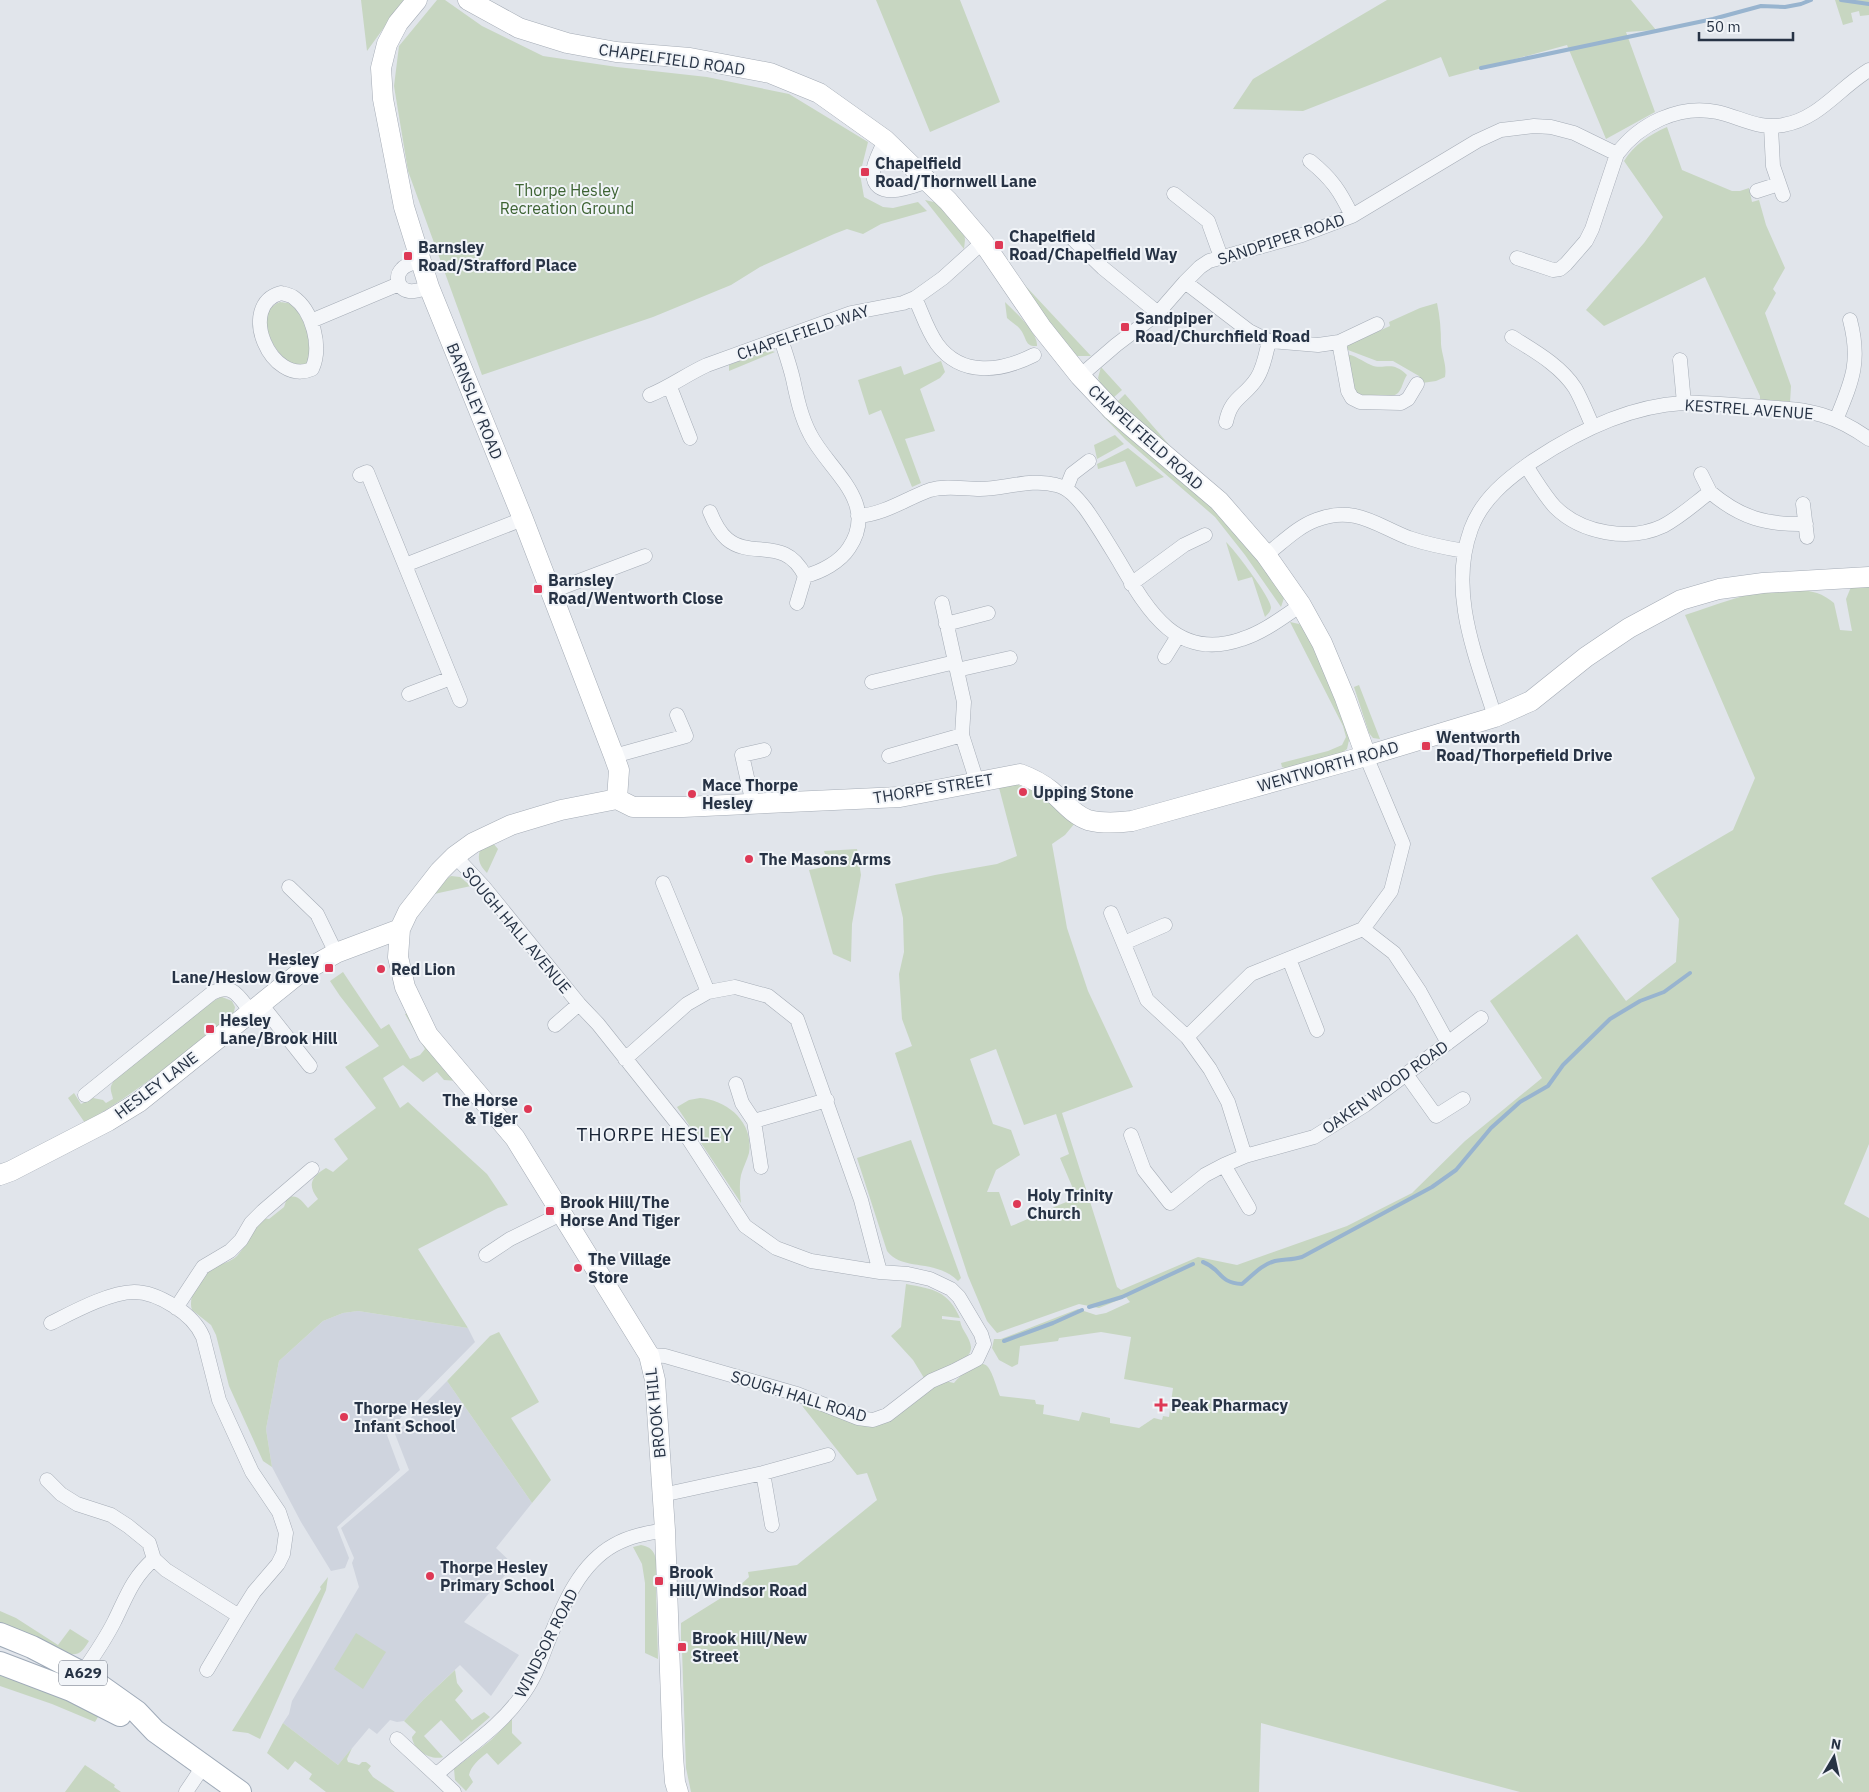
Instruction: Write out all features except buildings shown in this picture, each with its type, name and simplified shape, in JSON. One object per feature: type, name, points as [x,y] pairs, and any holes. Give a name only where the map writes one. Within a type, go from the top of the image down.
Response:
[{"type":"main road","name":"A629","points":[[0,1634],[32,1648],[77,1681],[137,1712],[155,1730],[240,1792]]},
{"type":"main road","name":"A629","points":[[0,1663],[77,1681]]},
{"type":"street","name":"BARNSLEY ROAD","points":[[417,0],[398,23],[387,44],[381,68],[383,99],[404,207],[429,287],[523,518],[614,756],[619,770],[617,799]]},
{"type":"street","name":"CHAPELFIELD ROAD","points":[[468,0],[519,28],[567,43],[616,52],[690,58],[770,73],[819,93],[885,140],[948,200],[983,242],[1042,327],[1080,376],[1112,410],[1219,501],[1266,555],[1301,604],[1322,643],[1342,689],[1366,756]]},
{"type":"street","points":[[1517,258],[1553,270],[1560,270],[1566,264],[1586,240],[1592,229],[1617,154],[1623,145],[1645,127],[1663,118],[1682,112],[1698,110],[1716,112],[1755,125],[1771,127],[1798,122],[1810,117],[1869,70]]},
{"type":"street","name":"SANDPIPER ROAD","points":[[1080,376],[1116,344],[1158,313],[1200,267],[1221,257],[1302,234],[1352,216],[1477,141],[1501,130],[1534,126],[1551,127],[1574,133],[1617,154]]},
{"type":"street","points":[[1757,191],[1781,189],[1773,166],[1771,127]]},
{"type":"street","points":[[885,140],[873,172],[874,182],[882,189],[893,191],[906,189],[928,180]]},
{"type":"street","points":[[1310,161],[1328,175],[1340,191],[1352,216]]},
{"type":"street","points":[[1174,194],[1208,221],[1221,257]]},
{"type":"street","points":[[1073,238],[1103,268],[1158,313]]},
{"type":"street","name":"CHAPELFIELD WAY","points":[[650,395],[670,387],[707,365],[859,310],[892,305],[915,298],[943,278],[983,242]]},
{"type":"street","points":[[420,261],[402,268],[398,275],[399,284],[410,292],[429,287]]},
{"type":"street","points":[[1186,282],[1249,331],[1269,341],[1318,345],[1340,342],[1377,324]]},
{"type":"street","points":[[310,322],[399,284]]},
{"type":"street","points":[[281,293],[292,296],[302,307],[310,322],[317,344],[316,360],[312,369],[308,371],[303,373],[290,372],[273,358],[260,332],[259,324],[262,312],[267,301],[272,296],[281,293]]},
{"type":"street","points":[[915,298],[936,343],[944,352],[957,361],[972,367],[990,369],[1016,364],[1034,355]]},
{"type":"street","points":[[1836,420],[1848,389],[1856,351],[1850,320]]},
{"type":"street","points":[[1512,337],[1534,351],[1564,375],[1574,387],[1593,427]]},
{"type":"street","points":[[781,339],[796,397],[809,432],[822,455],[846,483],[853,495],[858,516],[854,541],[846,553],[822,570],[805,576]]},
{"type":"street","points":[[1226,422],[1229,408],[1257,378],[1269,341]]},
{"type":"street","points":[[1340,342],[1348,391],[1352,398],[1360,402],[1401,404],[1408,399],[1417,384]]},
{"type":"street","points":[[1680,360],[1684,403]]},
{"type":"street","points":[[670,387],[690,438]]},
{"type":"street","name":"KESTREL AVENUE","points":[[1495,717],[1465,617],[1462,571],[1471,529],[1481,509],[1495,490],[1526,466],[1550,450],[1593,427],[1638,410],[1684,403],[1810,412],[1836,420],[1869,439]]},
{"type":"street","points":[[1066,489],[1072,474],[1089,461]]},
{"type":"street","points":[[1526,466],[1554,506],[1572,520],[1592,530],[1610,533],[1645,531],[1661,526],[1679,516],[1710,492]]},
{"type":"street","points":[[360,475],[367,472],[460,700]]},
{"type":"street","points":[[1700,474],[1710,492],[1722,502],[1752,518],[1807,531],[1803,504]]},
{"type":"street","points":[[858,516],[883,512],[924,493],[945,488],[980,489],[1044,483],[1056,484],[1066,489],[1085,508],[1146,606],[1162,624],[1178,636],[1197,644],[1214,645],[1242,640],[1269,626],[1301,604]]},
{"type":"street","points":[[710,512],[719,530],[728,540],[746,547],[775,550],[784,553],[800,565],[805,576],[797,603]]},
{"type":"street","points":[[1266,555],[1314,520],[1341,514],[1358,515],[1411,538],[1465,551]]},
{"type":"street","points":[[405,565],[523,518]]},
{"type":"street","points":[[1132,584],[1184,546],[1205,535]]},
{"type":"street","points":[[550,592],[645,556]]},
{"type":"street","name":"WENTWORTH ROAD","points":[[1035,780],[1052,791],[1076,813],[1088,820],[1108,823],[1132,821],[1366,756],[1495,717],[1531,701],[1586,657],[1629,628],[1682,600],[1719,589],[1763,583],[1869,577]]},
{"type":"street","points":[[942,603],[964,702],[962,735],[977,782]]},
{"type":"street","points":[[946,624],[988,613]]},
{"type":"street","points":[[1165,657],[1178,636]]},
{"type":"street","points":[[872,682],[1010,658]]},
{"type":"street","points":[[409,694],[451,678]]},
{"type":"street","points":[[614,756],[686,736],[677,714]]},
{"type":"street","points":[[889,756],[962,735]]},
{"type":"street","points":[[753,804],[742,755],[764,750]]},
{"type":"street","points":[[1187,1038],[1251,974],[1363,929],[1391,891],[1403,844],[1366,756]]},
{"type":"street","name":"THORPE STREET","points":[[400,929],[416,900],[455,856],[473,843],[511,825],[562,810],[617,799],[633,806],[683,807],[900,797],[1020,774],[1035,780]]},
{"type":"street","name":"SOUGH HALL AVENUE","points":[[455,856],[483,886],[579,1004],[598,1024],[684,1132],[745,1226],[776,1248],[811,1261],[880,1272],[908,1274],[930,1279],[951,1289],[959,1297],[981,1334],[984,1344]]},
{"type":"street","points":[[664,883],[708,992]]},
{"type":"street","points":[[289,887],[317,914],[336,953]]},
{"type":"street","points":[[1111,913],[1146,1000],[1187,1038],[1210,1069],[1228,1102],[1245,1156]]},
{"type":"street","points":[[1124,943],[1165,925]]},
{"type":"street","name":"HESLEY LANE","points":[[0,1175],[108,1121],[139,1102],[298,976],[336,953],[400,929]]},
{"type":"street","name":"BROOK HILL","points":[[400,929],[398,957],[404,986],[428,1035],[515,1138],[649,1355],[655,1380],[665,1530],[673,1756],[675,1782],[678,1792]]},
{"type":"street","points":[[1363,929],[1394,953],[1420,992],[1448,1043]]},
{"type":"street","points":[[1289,959],[1317,1030]]},
{"type":"street","points":[[624,1059],[687,1004],[708,992],[735,987],[768,996],[797,1019],[861,1200],[880,1272]]},
{"type":"street","points":[[85,1095],[212,992],[226,988],[234,991],[256,1008],[310,1066]]},
{"type":"street","name":"SOUGH HALL AVENUE","points":[[555,1025],[579,1004]]},
{"type":"street","name":"OAKEN WOOD ROAD","points":[[1131,1135],[1144,1170],[1170,1203],[1205,1175],[1224,1165],[1245,1156],[1314,1137],[1365,1105],[1481,1018]]},
{"type":"street","points":[[1406,1074],[1436,1116],[1463,1099]]},
{"type":"street","points":[[736,1084],[742,1103],[754,1121],[761,1167]]},
{"type":"street","points":[[754,1121],[827,1100]]},
{"type":"street","points":[[1224,1165],[1249,1208]]},
{"type":"street","points":[[176,1308],[203,1267],[230,1252],[262,1211],[312,1169]]},
{"type":"street","points":[[486,1254],[510,1239],[562,1214]]},
{"type":"street","points":[[51,1322],[79,1309],[126,1293],[147,1294],[176,1308],[189,1317],[199,1329],[205,1344],[219,1400],[252,1472],[279,1512],[285,1526],[286,1541],[278,1564],[254,1592],[206,1670]]},
{"type":"street","name":"SOUGH HALL ROAD","points":[[649,1355],[665,1356],[797,1394],[858,1418],[873,1420],[887,1415],[931,1381],[977,1359],[984,1344]]},
{"type":"street","points":[[662,1495],[763,1473],[828,1455]]},
{"type":"street","points":[[763,1473],[772,1526]]},
{"type":"street","points":[[47,1480],[61,1494],[77,1504],[111,1515],[128,1526],[150,1543],[154,1559],[166,1570],[239,1616]]},
{"type":"street","name":"WINDSOR ROAD","points":[[436,1775],[499,1722],[521,1698],[536,1672],[562,1607],[575,1584],[594,1562],[613,1546],[633,1537],[665,1530]]},
{"type":"street","points":[[77,1681],[114,1621],[123,1599],[144,1567],[154,1559]]},
{"type":"street","points":[[397,1739],[454,1792]]},
{"type":"street","points":[[186,1792],[204,1765]]},
{"type":"shaded area","points":[[358,1311],[468,1328],[475,1342],[403,1415],[387,1435],[400,1470],[337,1527],[349,1558],[345,1568],[331,1571],[301,1522],[272,1467],[266,1429],[279,1361],[323,1321],[343,1313]]},
{"type":"shaded area","name":"Thorpe Hesley Primary School","points":[[447,1381],[532,1503],[496,1548],[514,1565],[464,1622],[519,1655],[491,1696],[460,1665],[404,1721],[390,1720],[377,1734],[369,1728],[338,1765],[283,1723],[289,1714],[292,1701],[359,1587],[352,1563],[354,1558],[341,1528],[409,1470],[395,1434]]},
{"type":"green space","points":[[361,0],[404,0],[367,51]]},
{"type":"green space","name":"Thorpe Hesley Recreation Ground","points":[[437,0],[445,0],[482,26],[543,56],[617,67],[707,77],[789,94],[868,142],[860,174],[864,197],[883,207],[893,208],[918,202],[927,211],[881,224],[863,234],[847,229],[760,267],[731,285],[653,317],[482,375],[408,171],[394,86],[399,46]]},
{"type":"green space","points":[[876,0],[960,0],[1000,102],[930,132]]},
{"type":"green space","points":[[1387,0],[1631,0],[1656,30],[1626,32],[1655,112],[1606,139],[1567,45],[1449,77],[1441,57],[1303,111],[1233,109],[1253,79]]},
{"type":"green space","points":[[1835,0],[1869,0],[1869,15],[1860,16],[1859,11],[1851,13],[1853,22],[1843,25]]},
{"type":"green space","points":[[1667,127],[1682,170],[1732,191],[1749,188],[1752,202],[1759,200],[1766,225],[1785,268],[1773,289],[1776,293],[1765,313],[1791,386],[1790,403],[1760,400],[1760,396],[1705,277],[1604,326],[1586,310],[1644,243],[1663,217],[1624,161],[1632,150],[1643,141]]},
{"type":"green space","points":[[925,200],[938,203],[964,231],[964,249]]},
{"type":"green space","points":[[1020,280],[1091,356],[1076,356],[1064,347]]},
{"type":"green space","points":[[280,302],[288,303],[296,310],[304,322],[309,336],[311,347],[308,363],[301,366],[288,361],[280,354],[268,330],[268,313],[272,307]]},
{"type":"green space","points":[[1005,302],[1030,329],[1037,346],[1030,345],[1020,329],[1007,318]]},
{"type":"green space","points":[[1437,303],[1445,377],[1436,381],[1422,383],[1419,376],[1393,361],[1377,361],[1348,350],[1346,346],[1390,326],[1389,322],[1420,308]]},
{"type":"green space","points":[[768,350],[775,352],[729,371],[729,365]]},
{"type":"green space","points":[[1345,354],[1371,365],[1380,367],[1392,366],[1401,370],[1407,375],[1398,393],[1383,397],[1355,392]]},
{"type":"green space","points":[[941,361],[945,372],[940,378],[920,389],[935,431],[905,439],[921,483],[912,487],[881,410],[869,415],[858,380],[901,366],[904,375]]},
{"type":"green space","points":[[1101,367],[1122,390],[1113,398],[1103,389],[1098,378]]},
{"type":"green space","points":[[1125,394],[1178,455],[1117,402]]},
{"type":"green space","points":[[1106,412],[1223,514],[1281,586],[1284,598],[1281,607],[1245,555],[1215,517],[1126,440],[1102,415]]},
{"type":"green space","points":[[1115,435],[1124,444],[1097,459],[1094,445]]},
{"type":"green space","points":[[1128,448],[1164,477],[1136,487],[1125,461],[1098,469],[1097,464]]},
{"type":"green space","points":[[1226,542],[1252,574],[1265,594],[1271,607],[1265,617],[1252,577],[1238,581]]},
{"type":"green space","points":[[1851,587],[1869,587],[1869,1144],[1844,1204],[1869,1218],[1869,1792],[1520,1792],[1261,1723],[1259,1792],[691,1792],[686,1768],[682,1650],[685,1649],[685,1641],[681,1641],[681,1623],[737,1588],[749,1577],[748,1572],[797,1565],[877,1500],[867,1473],[857,1475],[803,1407],[800,1400],[859,1421],[938,1383],[945,1381],[954,1383],[969,1369],[983,1364],[991,1371],[1000,1396],[1035,1400],[1036,1404],[1044,1405],[1043,1414],[1079,1421],[1082,1412],[1110,1418],[1110,1423],[1139,1428],[1154,1418],[1162,1420],[1163,1416],[1169,1417],[1173,1388],[1124,1379],[1131,1337],[1101,1332],[1059,1338],[1058,1341],[1020,1346],[1018,1364],[1012,1367],[999,1360],[992,1348],[994,1339],[1001,1339],[1078,1309],[1096,1315],[1106,1313],[1130,1302],[1126,1297],[1099,1308],[1079,1304],[997,1333],[987,1321],[968,1276],[895,1053],[912,1046],[902,1019],[899,974],[904,952],[903,918],[895,884],[997,864],[1017,856],[998,784],[1021,786],[1041,794],[1075,823],[1065,835],[1052,844],[1067,928],[1088,991],[1133,1087],[1062,1113],[1117,1287],[1121,1290],[1198,1257],[1237,1265],[1347,1226],[1412,1193],[1465,1141],[1542,1078],[1490,1001],[1577,934],[1626,1001],[1676,962],[1679,919],[1651,878],[1733,830],[1755,778],[1685,615],[1750,594],[1784,589],[1800,590],[1819,594],[1834,603],[1840,630],[1852,631],[1846,599]],"holes":[[[996,1049],[1024,1125],[1056,1114],[1069,1154],[1060,1158],[1077,1198],[1011,1226],[999,1192],[987,1192],[996,1170],[1020,1155],[1011,1130],[993,1124],[970,1059]]]},
{"type":"green space","points":[[1290,622],[1299,624],[1307,630],[1350,736],[1347,749],[1340,754],[1287,769],[1282,767],[1281,763],[1328,751],[1342,745],[1346,737],[1343,726]]},
{"type":"green space","points":[[1359,685],[1380,739],[1373,738],[1369,733],[1354,687]]},
{"type":"green space","points":[[492,842],[498,849],[487,873],[480,863],[479,854],[480,850]]},
{"type":"green space","points":[[857,849],[861,875],[852,924],[851,962],[833,954],[809,870],[829,866],[824,851]]},
{"type":"green space","points":[[451,876],[460,877],[471,886],[434,894],[445,880]]},
{"type":"green space","points":[[343,972],[381,1029],[389,1024],[410,1059],[420,1055],[425,1049],[405,1014],[410,1011],[458,1081],[444,1080],[437,1072],[423,1082],[403,1065],[383,1078],[400,1108],[408,1102],[487,1174],[508,1205],[498,1208],[418,1249],[468,1328],[358,1311],[343,1313],[323,1321],[279,1361],[266,1429],[272,1467],[263,1461],[229,1386],[216,1335],[211,1325],[192,1310],[191,1299],[196,1287],[204,1276],[213,1268],[237,1256],[263,1218],[269,1219],[284,1207],[287,1198],[294,1196],[301,1200],[308,1208],[318,1199],[312,1190],[314,1178],[326,1168],[333,1172],[348,1159],[334,1139],[376,1108],[345,1067],[379,1046],[330,981]]},
{"type":"green space","points":[[222,997],[232,1001],[235,1007],[234,1012],[162,1070],[124,1098],[85,1123],[68,1098],[74,1093],[81,1104],[93,1098],[103,1100],[106,1103],[113,1099],[111,1086],[125,1070],[208,1005]]},
{"type":"green space","points":[[700,1098],[720,1103],[729,1108],[743,1123],[747,1132],[749,1153],[740,1178],[741,1203],[677,1107],[689,1100]]},
{"type":"green space","points":[[911,1140],[961,1278],[958,1281],[949,1274],[939,1270],[902,1261],[887,1251],[857,1158]]},
{"type":"green space","points":[[906,1284],[932,1290],[945,1297],[960,1318],[942,1316],[942,1319],[960,1321],[971,1347],[970,1353],[960,1362],[924,1378],[913,1360],[891,1336],[901,1327]]},
{"type":"green space","points":[[499,1332],[539,1402],[511,1418],[551,1480],[532,1503],[447,1381],[490,1336]]},
{"type":"green space","points":[[641,1545],[651,1549],[656,1562],[657,1577],[655,1577],[654,1585],[656,1586],[658,1659],[645,1653],[645,1583],[642,1564],[633,1547]]},
{"type":"green space","points":[[328,1577],[326,1590],[260,1739],[248,1733],[232,1731],[321,1589],[320,1587]]},
{"type":"green space","points":[[0,1611],[16,1618],[58,1645],[70,1629],[89,1641],[79,1653],[70,1654],[0,1623]]},
{"type":"green space","points":[[356,1633],[386,1652],[363,1689],[334,1669]]},
{"type":"green space","points":[[455,1670],[457,1683],[463,1691],[455,1700],[472,1720],[484,1712],[490,1717],[461,1742],[441,1720],[424,1736],[443,1757],[428,1756],[419,1750],[413,1742],[412,1737],[416,1732],[404,1721]]},
{"type":"green space","points":[[0,1671],[98,1714],[98,1717],[95,1722],[52,1704],[0,1686]]},
{"type":"green space","points":[[512,1719],[512,1733],[522,1743],[498,1765],[487,1753],[481,1758],[470,1772],[469,1775],[473,1782],[466,1791],[455,1780],[454,1769],[491,1740]]},
{"type":"green space","points":[[283,1723],[338,1765],[352,1748],[347,1759],[348,1762],[359,1765],[362,1762],[366,1762],[371,1766],[368,1770],[373,1777],[395,1792],[326,1792],[309,1779],[312,1774],[295,1761],[288,1770],[267,1753]]},
{"type":"green space","points":[[85,1765],[115,1785],[114,1787],[121,1792],[65,1792]]},
{"type":"waterway","points":[[1481,68],[1713,19],[1761,6],[1785,7],[1811,0]]},
{"type":"waterway","points":[[1841,0],[1869,4]]},
{"type":"waterway","points":[[1203,1262],[1214,1268],[1228,1281],[1242,1284],[1265,1265],[1275,1261],[1302,1257],[1432,1187],[1456,1170],[1491,1128],[1520,1102],[1548,1086],[1563,1065],[1610,1019],[1640,1001],[1664,992],[1690,973]]},
{"type":"waterway","points":[[1089,1307],[1122,1297],[1193,1264]]},
{"type":"waterway","points":[[1004,1341],[1082,1310]]},
{"type":"place","name":"Chapelfield Road/Thornwell Lane","points":[[865,172]]},
{"type":"place","name":"Chapelfield Road/Chapelfield Way","points":[[999,245]]},
{"type":"place","name":"Barnsley Road/Strafford Place","points":[[408,256]]},
{"type":"place","name":"Sandpiper Road/Churchfield Road","points":[[1125,327]]},
{"type":"place","name":"Barnsley Road/Wentworth Close","points":[[538,589]]},
{"type":"place","name":"Wentworth Road/Thorpefield Drive","points":[[1426,746]]},
{"type":"place","name":"Upping Stone","points":[[1023,792]]},
{"type":"place","name":"Mace Thorpe Hesley","points":[[692,794]]},
{"type":"place","name":"The Masons Arms","points":[[749,859]]},
{"type":"place","name":"Hesley Lane/Heslow Grove","points":[[329,968]]},
{"type":"place","name":"Red Lion","points":[[381,969]]},
{"type":"place","name":"Hesley Lane/Brook Hill","points":[[210,1029]]},
{"type":"place","name":"The Horse & Tiger","points":[[528,1109]]},
{"type":"place","name":"Holy Trinity Church","points":[[1017,1204]]},
{"type":"place","name":"Brook Hill/The Horse And Tiger","points":[[550,1211]]},
{"type":"place","name":"The Village Store","points":[[578,1268]]},
{"type":"place","name":"Peak Pharmacy","points":[[1161,1405]]},
{"type":"place","name":"Thorpe Hesley Infant School","points":[[344,1417]]},
{"type":"place","name":"Thorpe Hesley Primary School","points":[[430,1576]]},
{"type":"place","name":"Brook Hill/Windsor Road","points":[[659,1581]]},
{"type":"place","name":"Brook Hill/New Street","points":[[682,1647]]},
{"type":"district","name":"THORPE HESLEY","points":[[655,1134]]}]
